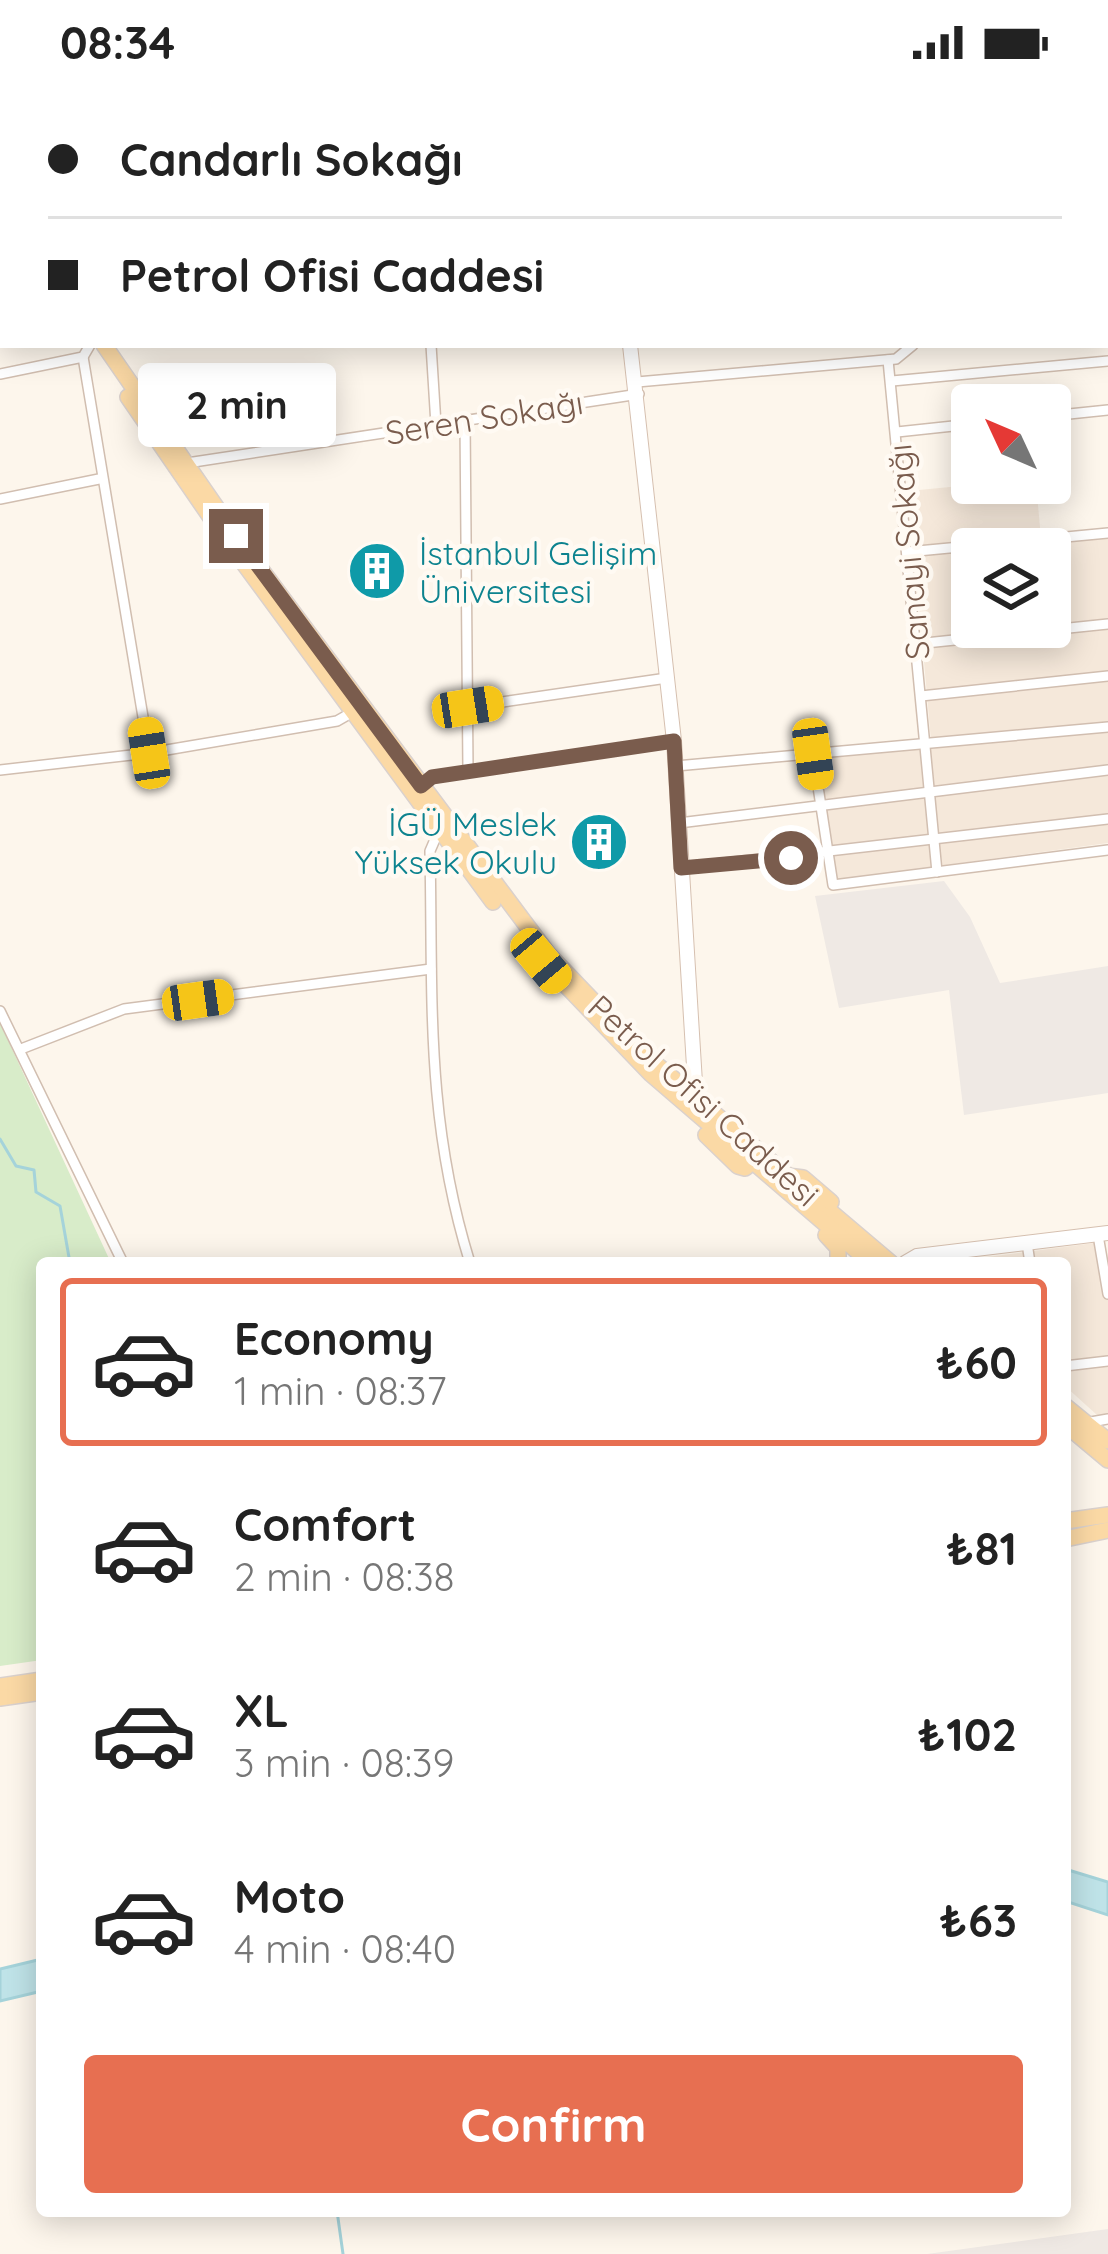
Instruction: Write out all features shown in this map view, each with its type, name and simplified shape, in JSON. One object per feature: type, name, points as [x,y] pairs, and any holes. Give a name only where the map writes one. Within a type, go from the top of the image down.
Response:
[{"type":"main road","name":"Petrol Ofisi Caddesi","points":[[106,348],[416,790],[439,830],[528,945],[738,1166],[755,1159]]},
{"type":"main road","name":"Petrol Ofisi Caddesi","points":[[88,349],[351,713],[548,954],[755,1159],[864,1257]]},
{"type":"main road","points":[[837,1257],[835,1242],[784,1200],[782,1182],[803,1178],[886,1257]]},
{"type":"main road","points":[[1071,1414],[1108,1463]]},
{"type":"main road","points":[[1071,1426],[1108,1442]]},
{"type":"main road","points":[[1071,1520],[1108,1511]]},
{"type":"main road","points":[[1071,1538],[1108,1530]]},
{"type":"main road","points":[[0,1686],[36,1681]]},
{"type":"main road","points":[[0,1698],[36,1693]]},
{"type":"street","points":[[431,348],[436,425]]},
{"type":"street","points":[[631,348],[674,741],[696,1099]]},
{"type":"street","points":[[0,374],[88,349],[100,479],[149,753]]},
{"type":"street","name":"Seren Sokağı","points":[[187,463],[638,388],[888,360],[910,349]]},
{"type":"street","name":"Sanayi Sokağı","points":[[888,360],[938,872]]},
{"type":"street","points":[[892,381],[1108,361]]},
{"type":"street","points":[[1071,414],[1108,410]]},
{"type":"street","points":[[465,420],[468,771]]},
{"type":"street","points":[[897,432],[951,426]]},
{"type":"street","points":[[0,499],[100,479]]},
{"type":"street","points":[[907,552],[1108,533]]},
{"type":"street","points":[[916,644],[1108,624]]},
{"type":"street","points":[[921,696],[1108,676]]},
{"type":"street","points":[[468,707],[668,678]]},
{"type":"street","points":[[0,770],[149,753],[337,722],[351,713]]},
{"type":"street","points":[[676,766],[1108,728]]},
{"type":"street","points":[[416,790],[432,777],[674,741]]},
{"type":"street","points":[[813,754],[833,885],[1108,850]]},
{"type":"street","points":[[679,823],[1108,770]]},
{"type":"street","points":[[681,868],[1108,819]]},
{"type":"street","points":[[439,830],[430,850],[431,1076],[447,1180],[468,1257]]},
{"type":"street","points":[[21,1049],[124,1009],[431,969]]},
{"type":"street","points":[[0,1011],[120,1257]]},
{"type":"street","points":[[914,1257],[1103,1234],[1108,1294]]},
{"type":"street","points":[[1027,1244],[1029,1257]]},
{"type":"street","points":[[1071,1365],[1108,1361]]},
{"type":"street","points":[[1082,1429],[1108,1419]]},
{"type":"shaded area","points":[[951,487],[951,504],[1038,504],[1040,528],[951,528],[951,648],[1071,648],[1071,535],[1108,532],[1108,843],[835,880],[819,755],[931,741],[909,491]]},
{"type":"shaded area","points":[[944,881],[970,917],[1000,983],[1108,966],[1108,1093],[964,1115],[949,990],[839,1008],[815,896]]},
{"type":"shaded area","points":[[1094,1243],[1103,1284],[1108,1285],[1108,1425],[1071,1391],[1071,1257],[987,1257]]},
{"type":"shaded area","points":[[1108,2229],[1108,2254],[927,2254]]},
{"type":"green space","points":[[0,1023],[108,1257],[36,1257],[36,1661],[0,1666]]},
{"type":"water","points":[[1071,1871],[1108,1882],[1108,1915],[1071,1903]]},
{"type":"water","points":[[36,1960],[36,1992],[0,2001],[0,1969]]},
{"type":"waterway","points":[[0,1139],[16,1166],[34,1170],[36,1192],[60,1206],[69,1257]]},
{"type":"waterway","points":[[338,2217],[343,2254]]},
{"type":"place","name":"İstanbul Gelişim Üniversitesi","points":[[377,571]]},
{"type":"place","name":"İGÜ Meslek Yüksek Okulu","points":[[599,842]]},
{"type":"route","points":[[236,536],[421,786],[432,777],[674,741],[681,868],[791,858]]}]
